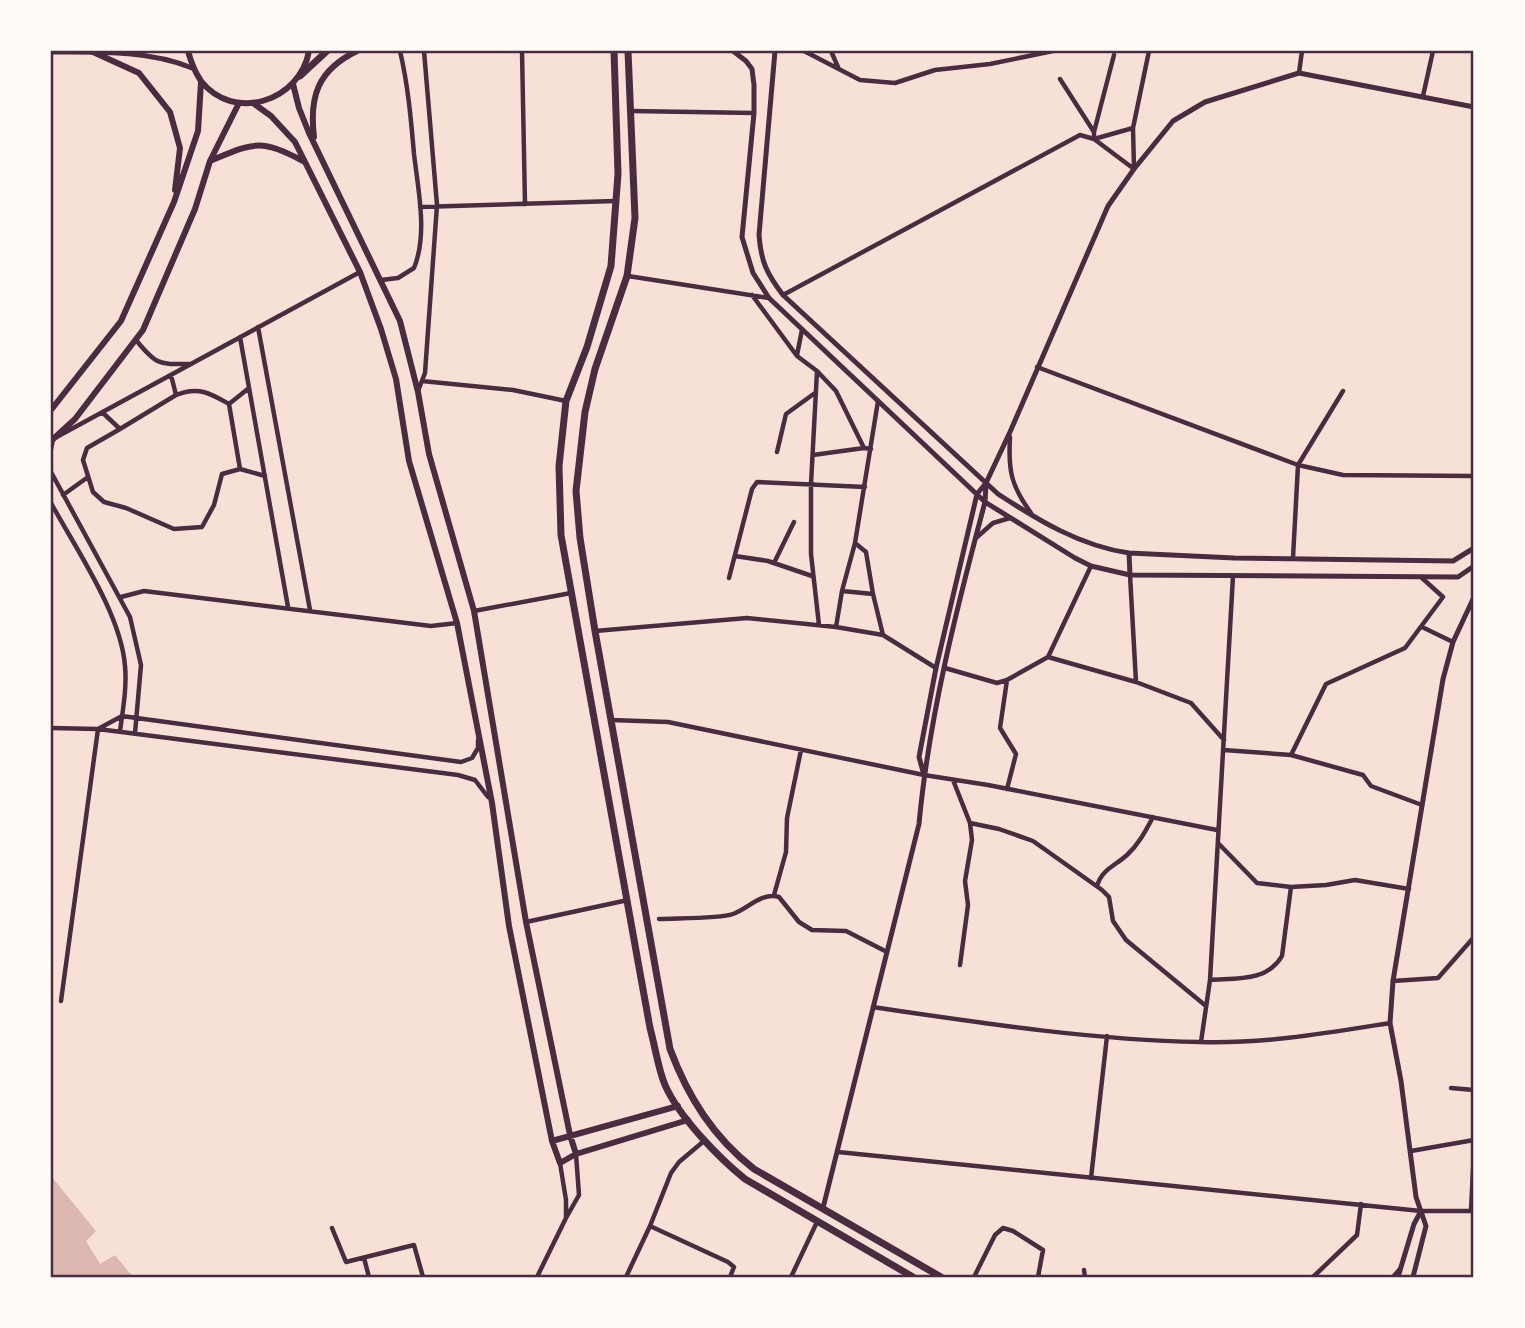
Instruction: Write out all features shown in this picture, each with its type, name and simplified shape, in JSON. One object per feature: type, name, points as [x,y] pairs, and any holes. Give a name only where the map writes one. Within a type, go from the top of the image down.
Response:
[{"type":"main road","points":[[188,51],[192,68],[201,82],[225,99],[239,103],[268,100],[281,94],[327,51]]},
{"type":"main road","points":[[300,76],[309,51]]},
{"type":"main road","points":[[314,143],[313,99],[319,85],[331,68],[358,51]]},
{"type":"main road","points":[[614,51],[618,174],[611,266],[587,347],[566,401],[559,466],[561,535],[650,1028],[665,1086],[688,1120],[723,1161],[745,1180],[914,1277]]},
{"type":"main road","points":[[628,51],[635,218],[627,276],[595,369],[585,412],[576,491],[580,538],[595,631],[670,1049],[682,1080],[710,1126],[732,1153],[754,1170],[941,1277]]},
{"type":"main road","points":[[93,52],[139,73],[170,112],[180,148],[174,202]]},
{"type":"main road","points":[[615,66],[622,60],[629,64]]},
{"type":"main road","points":[[51,410],[121,321],[174,202],[198,131],[201,82]]},
{"type":"main road","points":[[293,84],[299,108],[314,143],[401,321],[429,454],[474,611],[526,922],[576,1154]]},
{"type":"main road","points":[[52,440],[75,419],[143,330],[195,209],[210,161],[239,103]]},
{"type":"main road","points":[[253,103],[271,116],[295,142],[360,272],[382,329],[396,379],[409,461],[457,623],[492,803],[509,926],[552,1141],[560,1163],[576,1154],[688,1120]]},
{"type":"main road","points":[[210,161],[251,145],[277,147],[304,162]]},
{"type":"main road","points":[[607,788],[622,784]]},
{"type":"main road","points":[[552,1141],[678,1106]]},
{"type":"street","points":[[381,280],[398,278],[414,268],[420,246],[420,207],[408,92],[400,51]]},
{"type":"street","points":[[418,392],[425,373],[438,205],[424,51]]},
{"type":"street","points":[[522,51],[524,204]]},
{"type":"street","points":[[733,51],[747,61],[752,69],[754,113],[741,237],[753,274],[769,298],[985,502],[1090,566],[1129,575],[1422,578],[1458,577],[1474,566]]},
{"type":"street","points":[[775,51],[759,235],[761,258],[771,279],[783,295],[998,494],[1075,538],[1112,551],[1129,553],[1210,558],[1453,561],[1474,549]]},
{"type":"street","points":[[804,51],[860,80],[895,83],[934,70],[990,64],[1053,51]]},
{"type":"street","points":[[831,51],[839,68]]},
{"type":"street","points":[[1134,169],[1133,128],[1149,51]]},
{"type":"street","points":[[1299,73],[1303,51]]},
{"type":"street","points":[[1423,96],[1433,51]]},
{"type":"street","points":[[51,52],[93,52],[172,60],[192,68]]},
{"type":"street","points":[[1094,136],[1114,55]]},
{"type":"street","points":[[924,775],[919,757],[936,668],[977,494],[986,483],[1010,432],[1108,206],[1173,121],[1205,102],[1299,73],[1474,107]]},
{"type":"street","points":[[1060,79],[1094,136],[1134,169]]},
{"type":"street","points":[[631,111],[754,113]]},
{"type":"street","points":[[783,295],[1080,135],[1094,136],[1133,128]]},
{"type":"street","points":[[420,207],[615,201]]},
{"type":"street","points":[[51,449],[52,440],[360,272]]},
{"type":"street","points":[[627,276],[769,298]]},
{"type":"street","points":[[752,295],[797,356],[836,390],[864,449]]},
{"type":"street","points":[[258,327],[310,610]]},
{"type":"street","points":[[797,356],[802,330]]},
{"type":"street","points":[[240,337],[288,607]]},
{"type":"street","points":[[136,339],[146,352],[161,364],[191,364]]},
{"type":"street","points":[[1037,367],[1298,465],[1343,475],[1474,476]]},
{"type":"street","points":[[817,371],[811,484],[812,576],[819,625]]},
{"type":"street","points":[[171,375],[176,395]]},
{"type":"street","points":[[422,381],[513,390],[566,401]]},
{"type":"street","points":[[229,404],[249,388]]},
{"type":"street","points":[[240,469],[229,404],[212,393],[200,390],[176,395],[87,448],[83,460],[93,492],[104,502],[126,508],[174,530],[202,527],[208,518],[222,474],[240,469],[265,476]]},
{"type":"street","points":[[1293,558],[1298,465],[1343,391]]},
{"type":"street","points":[[777,452],[786,414],[815,393]]},
{"type":"street","points":[[836,627],[855,543],[878,401]]},
{"type":"street","points":[[103,413],[120,429]]},
{"type":"street","points":[[1010,432],[1010,474],[1016,493],[1034,516]]},
{"type":"street","points":[[814,455],[871,449]]},
{"type":"street","points":[[51,472],[121,597],[136,638],[141,665],[135,733]]},
{"type":"street","points":[[64,495],[88,477]]},
{"type":"street","points":[[729,578],[757,482],[865,487]]},
{"type":"street","points":[[823,1208],[919,824],[924,775],[945,668],[985,502],[986,483]]},
{"type":"street","points":[[51,503],[114,620],[122,643],[125,666],[120,731]]},
{"type":"street","points":[[975,538],[993,523],[1011,518]]},
{"type":"street","points":[[774,562],[794,522]]},
{"type":"street","points":[[855,543],[866,552],[883,635]]},
{"type":"street","points":[[1129,553],[1136,682]]},
{"type":"street","points":[[735,556],[774,562],[812,576]]},
{"type":"street","points":[[945,668],[997,683],[1048,657],[1090,566]]},
{"type":"street","points":[[1201,1042],[1210,979],[1233,576]]},
{"type":"street","points":[[1291,755],[1326,684],[1405,648],[1422,627],[1443,597],[1422,578]]},
{"type":"street","points":[[842,591],[873,594]]},
{"type":"street","points":[[121,597],[144,592],[431,626],[457,623]]},
{"type":"street","points":[[474,611],[571,593]]},
{"type":"street","points":[[1413,1277],[1426,1226],[1416,1197],[1390,1023],[1393,981],[1443,678],[1453,642],[1474,597]]},
{"type":"street","points":[[595,631],[747,618],[819,625],[883,635],[936,668]]},
{"type":"street","points":[[1422,627],[1453,642]]},
{"type":"street","points":[[1048,657],[1136,682],[1191,703],[1225,740]]},
{"type":"street","points":[[1007,680],[1000,728],[1017,754],[1007,789]]},
{"type":"street","points":[[98,729],[122,716],[137,717],[460,762],[472,758],[479,736]]},
{"type":"street","points":[[610,719],[668,722],[924,775],[1217,830]]},
{"type":"street","points":[[51,728],[120,731],[458,775],[475,780],[492,803]]},
{"type":"street","points":[[61,1001],[98,729]]},
{"type":"street","points":[[774,895],[786,852],[787,818],[801,750]]},
{"type":"street","points":[[1224,750],[1291,755],[1363,775],[1371,786],[1423,805]]},
{"type":"street","points":[[953,780],[970,822],[972,840],[965,881],[968,905],[960,965]]},
{"type":"street","points":[[1097,886],[1100,876],[1128,854],[1153,817]]},
{"type":"street","points":[[970,822],[1033,841],[1097,886],[1109,897],[1113,922],[1126,940],[1207,1007]]},
{"type":"street","points":[[1218,844],[1256,883],[1292,887],[1326,886],[1355,880],[1409,889]]},
{"type":"street","points":[[1210,979],[1254,977],[1277,964],[1282,956],[1292,887]]},
{"type":"street","points":[[659,919],[724,916],[774,895],[779,897],[799,922],[812,930],[846,931],[887,952]]},
{"type":"street","points":[[526,922],[628,900]]},
{"type":"street","points":[[1393,981],[1438,978],[1474,937]]},
{"type":"street","points":[[873,1007],[981,1023],[1107,1036],[1201,1042],[1273,1040],[1390,1023]]},
{"type":"street","points":[[1091,1178],[1107,1036]]},
{"type":"street","points":[[1451,1088],[1474,1090]]},
{"type":"street","points":[[626,1277],[671,1173],[679,1162],[705,1140]]},
{"type":"street","points":[[1411,1150],[1474,1140]]},
{"type":"street","points":[[838,1152],[1421,1210],[1472,1210],[1474,1150]]},
{"type":"street","points":[[537,1277],[579,1195],[576,1154]]},
{"type":"street","points":[[560,1163],[566,1218]]},
{"type":"street","points":[[1313,1277],[1357,1235],[1361,1204]]},
{"type":"street","points":[[1395,1277],[1401,1268],[1421,1210]]},
{"type":"street","points":[[791,1277],[817,1222]]},
{"type":"street","points":[[650,1226],[732,1265],[734,1267],[730,1277]]},
{"type":"street","points":[[332,1228],[346,1262],[414,1245],[423,1277]]},
{"type":"street","points":[[974,1277],[995,1235],[1003,1228],[1013,1231],[1043,1250],[1038,1277]]},
{"type":"street","points":[[364,1258],[369,1277]]},
{"type":"street","points":[[1084,1270],[1085,1277]]},
{"type":"shaded area","points":[[51,1176],[96,1231],[86,1241],[100,1264],[115,1255],[133,1277],[51,1277]]}]
